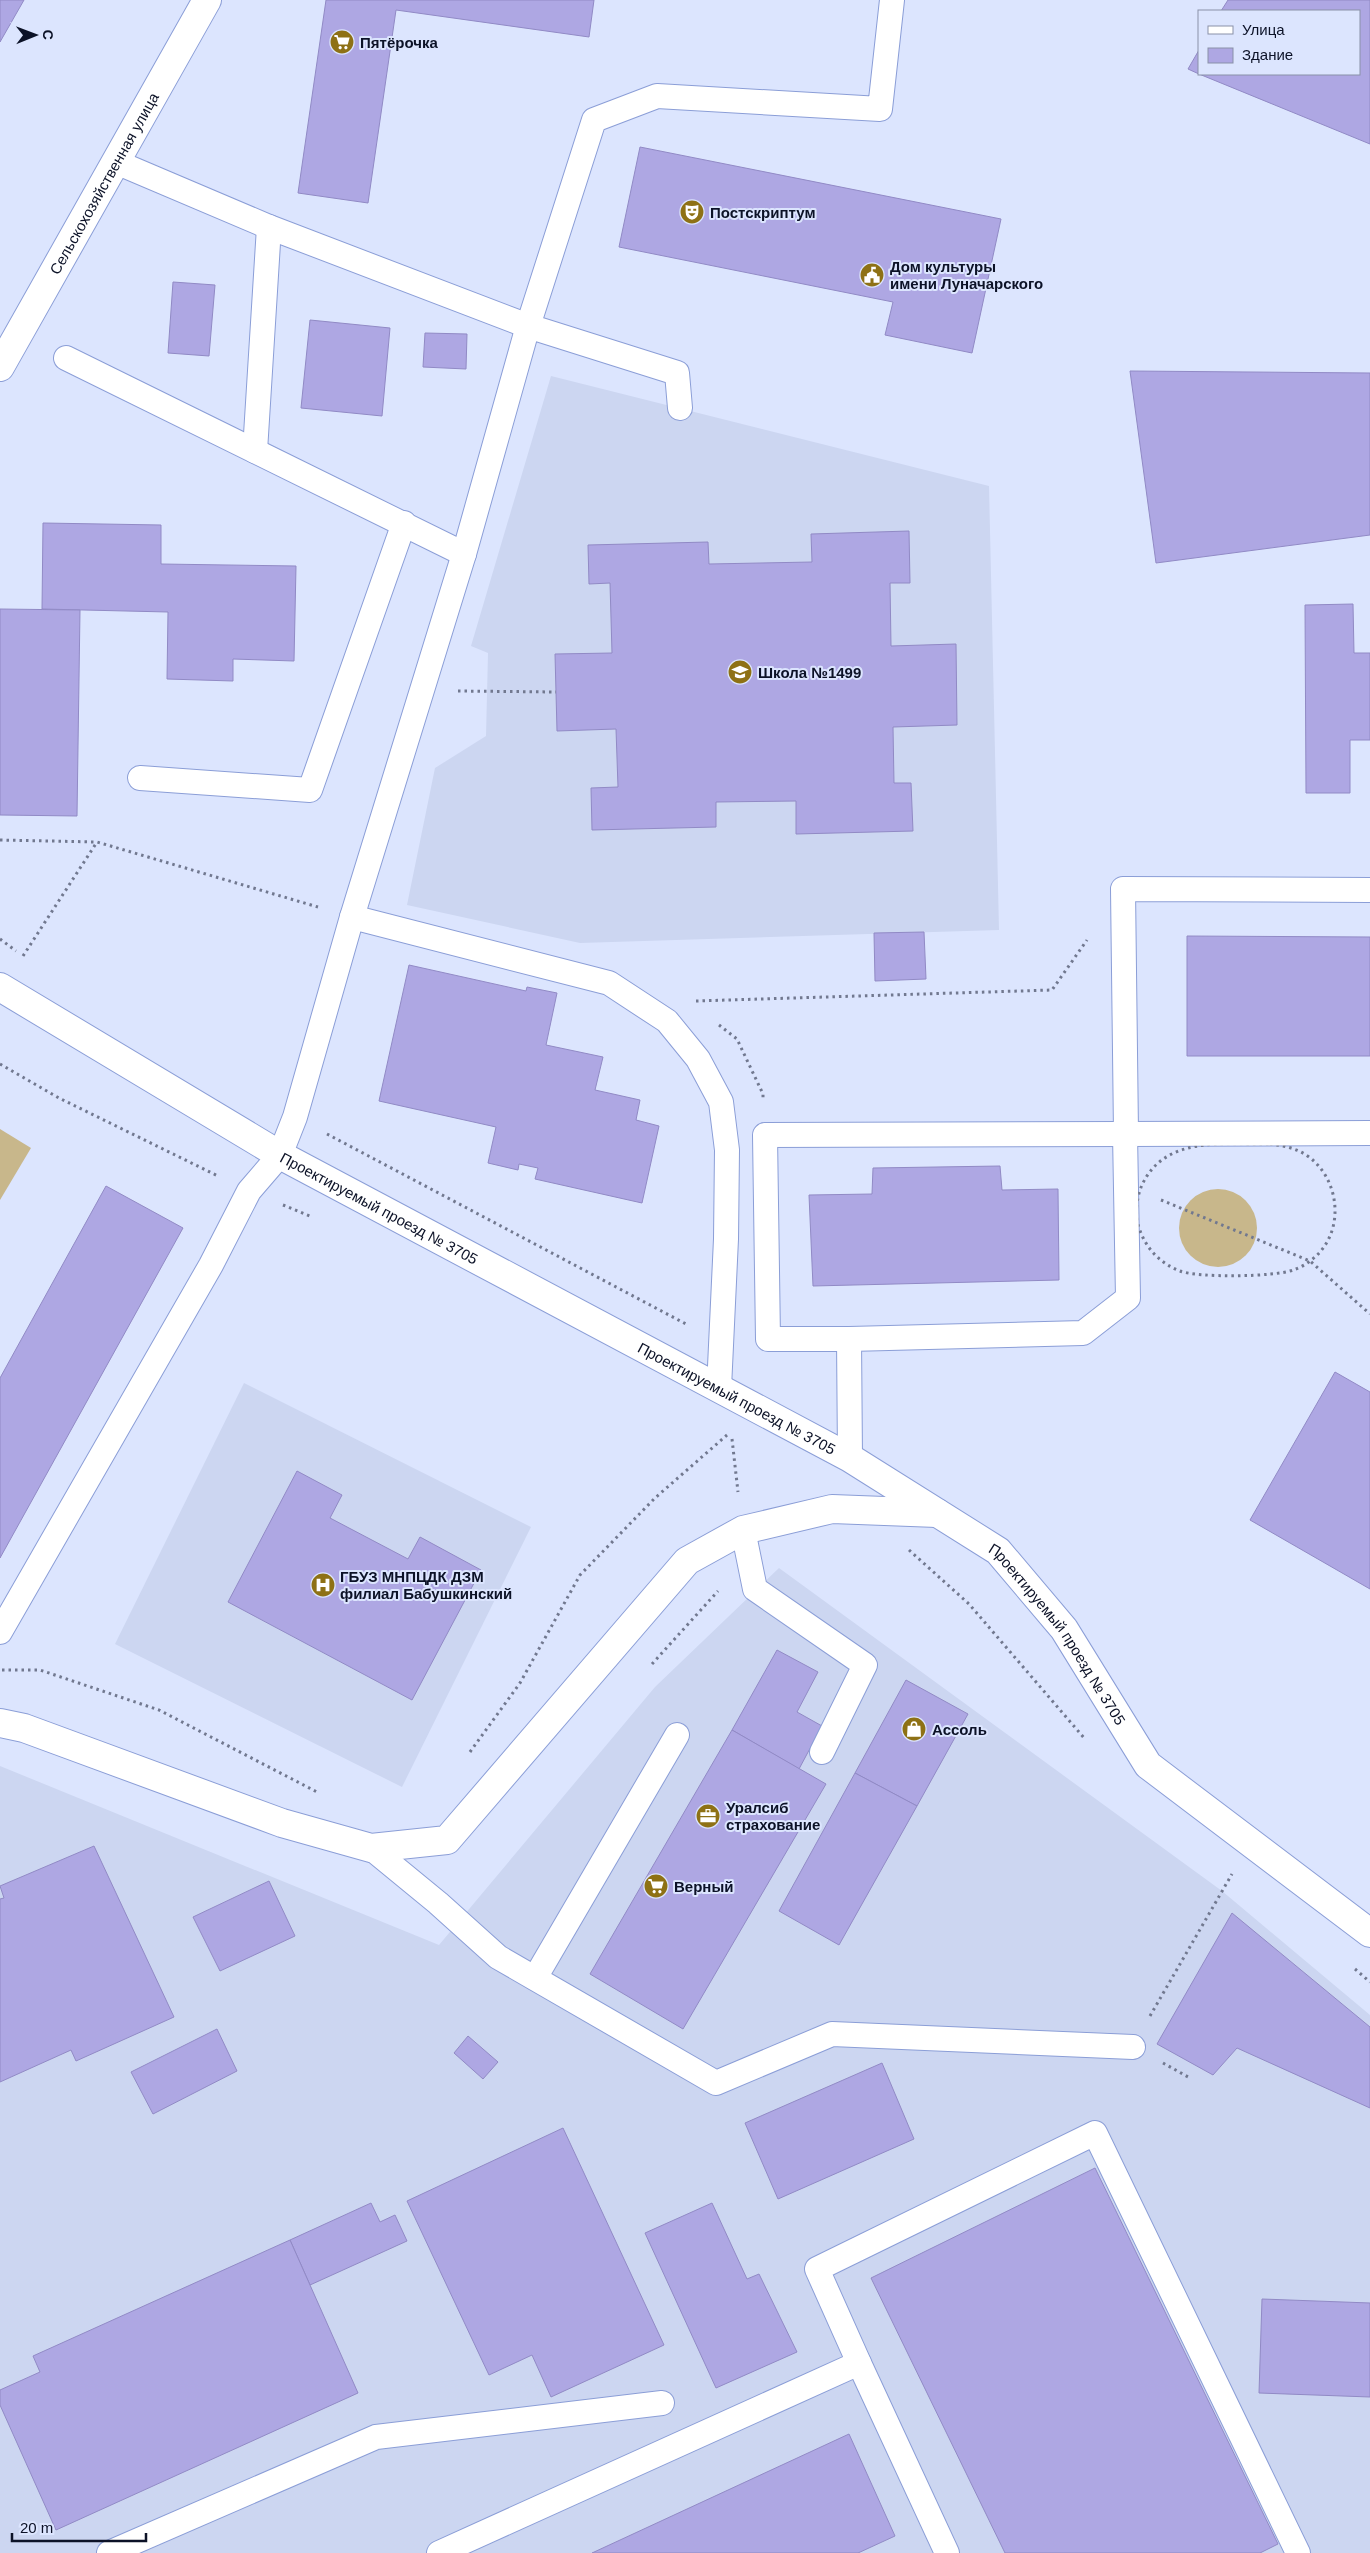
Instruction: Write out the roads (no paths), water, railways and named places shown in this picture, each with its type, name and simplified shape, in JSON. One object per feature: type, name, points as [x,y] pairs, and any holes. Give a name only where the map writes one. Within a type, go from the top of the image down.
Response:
[{"type":"street","name":"Сельскохозяйственная улица","points":[[0,367],[207,0]]},
{"type":"street","name":"Проектируемый проезд № 3705","points":[[0,987],[280,1155],[850,1458],[998,1551],[1064,1629],[1148,1765],[1370,1933]]},
{"type":"street","points":[[0,1723],[24,1728],[282,1824],[371,1848],[447,1840],[687,1561],[743,1530],[832,1509],[939,1514]]},
{"type":"lane","points":[[0,1632],[211,1265],[249,1191],[280,1155],[294,1117],[352,917],[464,554],[528,326],[594,120],[657,96],[880,109],[892,0]]},
{"type":"lane","points":[[116,162],[269,227],[528,326],[677,373],[680,408]]},
{"type":"lane","points":[[255,451],[269,227]]},
{"type":"lane","points":[[66,358],[464,554]]},
{"type":"lane","points":[[140,778],[310,790],[404,523]]},
{"type":"lane","points":[[1370,890],[1123,888],[1126,1133],[1128,1298],[1083,1333],[849,1339],[768,1339],[765,1135],[1126,1133],[1370,1133]]},
{"type":"lane","points":[[352,917],[609,983],[667,1021],[698,1059],[721,1102],[727,1150],[726,1239],[719,1388]]},
{"type":"lane","points":[[849,1339],[850,1458]]},
{"type":"lane","points":[[743,1530],[755,1590],[865,1665],[822,1752]]},
{"type":"lane","points":[[536,1978],[677,1735]]},
{"type":"lane","points":[[371,1848],[498,1957],[716,2083],[832,2034],[1133,2046]]},
{"type":"lane","points":[[947,2553],[817,2270],[1095,2133],[1298,2553]]},
{"type":"lane","points":[[439,2553],[859,2363]]},
{"type":"lane","points":[[109,2553],[376,2437],[662,2403]]},
{"type":"place","name":"Пятёрочка","points":[[342,42]]},
{"type":"place","name":"Постскриптум","points":[[692,212]]},
{"type":"place","name":"Дом культуры имени Луначарского","points":[[872,275]]},
{"type":"place","name":"Школа №1499","points":[[740,672]]},
{"type":"place","name":"ГБУЗ МНПЦДК ДЗМ филиал Бабушкинский","points":[[323,1585]]},
{"type":"place","name":"Ассоль","points":[[914,1729]]},
{"type":"place","name":"Уралсиб страхование","points":[[708,1816]]},
{"type":"place","name":"Верный","points":[[656,1886]]}]
